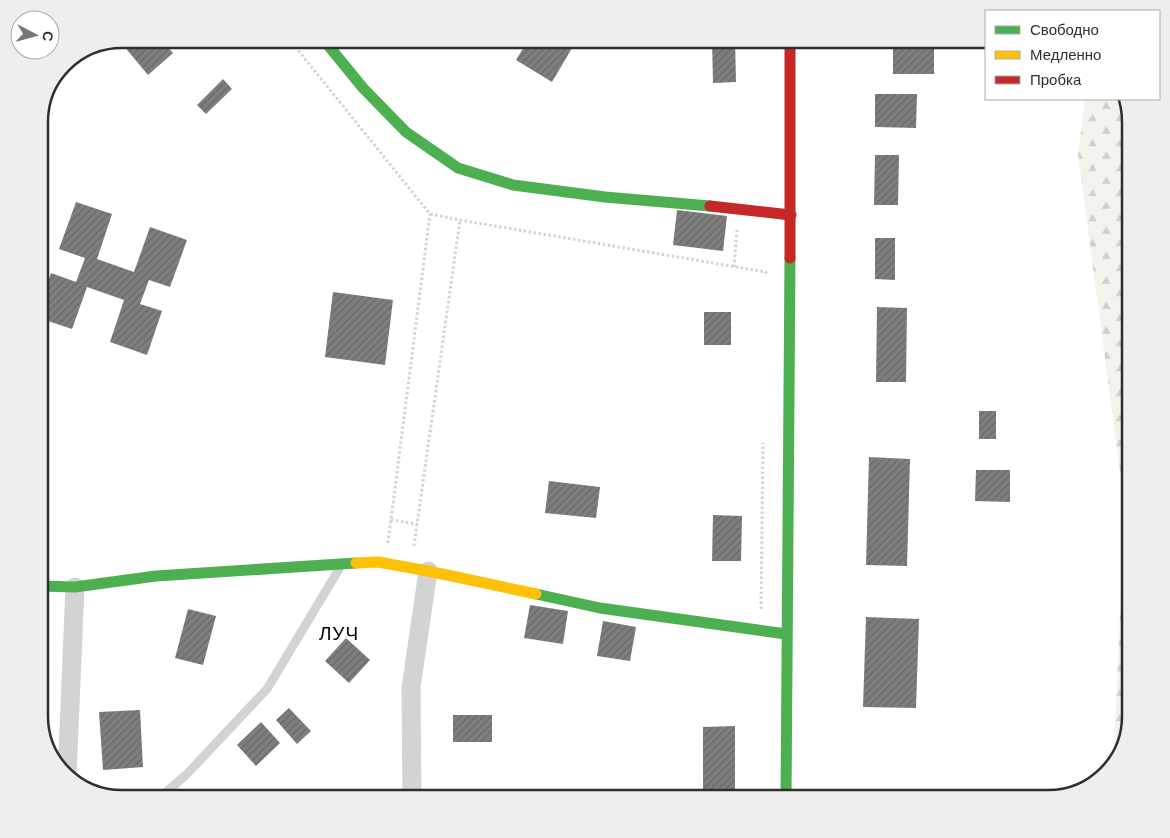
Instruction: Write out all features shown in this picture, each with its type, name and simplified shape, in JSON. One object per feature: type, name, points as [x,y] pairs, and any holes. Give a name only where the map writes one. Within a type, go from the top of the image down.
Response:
[{"type":"street","points":[[330,48],[363,88],[406,132],[458,168],[513,185],[606,197],[791,215]]},
{"type":"street","points":[[786,791],[791,215],[790,48]]},
{"type":"street","points":[[48,586],[75,587],[156,576],[378,562],[420,569],[600,608],[786,634]]},
{"type":"street","points":[[412,791],[410,688],[420,569]]},
{"type":"street","points":[[67,766],[75,587]]},
{"type":"lane","points":[[167,791],[186,775],[267,689],[343,564]]},
{"type":"path","points":[[296,48],[430,214],[766,272],[766,282]]},
{"type":"path","points":[[734,267],[740,209]]},
{"type":"path","points":[[385,563],[430,214]]},
{"type":"path","points":[[420,569],[417,524],[460,220]]},
{"type":"path","points":[[760,630],[763,441]]},
{"type":"path","points":[[391,520],[417,524]]},
{"type":"green space","points":[[1085,100],[1119,100],[1122,112],[1122,486],[1078,154]]},
{"type":"green space","points":[[1122,574],[1122,726],[1119,740],[1114,751]]},
{"type":"building","points":[[126,48],[169,48],[173,53],[148,75]]},
{"type":"building","points":[[523,48],[572,48],[552,82],[516,60]]},
{"type":"building","points":[[712,48],[735,48],[736,82],[713,83]]},
{"type":"building","points":[[893,48],[934,48],[934,74],[893,74]]},
{"type":"building","points":[[223,79],[232,89],[206,114],[197,105]]},
{"type":"building","points":[[875,94],[917,94],[916,128],[875,127]]},
{"type":"building","points":[[875,155],[899,155],[898,205],[874,205]]},
{"type":"building","points":[[76,202],[112,214],[97,259],[134,272],[150,227],[187,240],[170,287],[149,280],[140,304],[162,311],[147,355],[110,342],[124,300],[87,287],[72,329],[48,321],[48,282],[51,273],[76,282],[85,258],[59,249]]},
{"type":"building","points":[[677,210],[727,216],[723,251],[673,245]]},
{"type":"building","points":[[875,238],[895,238],[895,280],[875,279]]},
{"type":"building","points":[[333,292],[393,300],[385,365],[325,357]]},
{"type":"building","points":[[877,307],[907,308],[906,382],[876,382]]},
{"type":"building","points":[[704,312],[731,312],[731,345],[704,345]]},
{"type":"building","points":[[979,411],[996,411],[996,439],[979,439]]},
{"type":"building","points":[[869,457],[910,459],[907,566],[866,565]]},
{"type":"building","points":[[976,470],[1010,470],[1010,502],[975,501]]},
{"type":"building","points":[[549,481],[600,487],[596,518],[545,513]]},
{"type":"building","points":[[713,515],[742,516],[741,561],[712,561]]},
{"type":"building","points":[[530,605],[568,611],[563,644],[524,638]]},
{"type":"building","points":[[188,609],[216,616],[203,665],[175,658]]},
{"type":"building","points":[[866,617],[919,619],[916,708],[863,707]]},
{"type":"building","points":[[603,621],[636,627],[630,661],[597,656]]},
{"type":"building","points":[[346,638],[370,660],[349,683],[325,661]]},
{"type":"building","points":[[289,708],[311,731],[297,744],[276,720]]},
{"type":"building","points":[[140,710],[143,767],[103,770],[99,712]]},
{"type":"building","points":[[453,715],[492,715],[492,742],[453,742]]},
{"type":"building","points":[[261,722],[280,743],[256,766],[237,745]]},
{"type":"building","points":[[735,726],[735,791],[703,791],[703,727]]},
{"type":"building","points":[[451,789],[483,789],[483,791],[451,791]]},
{"type":"traffic: fast","points":[[330,48],[363,88],[406,132],[458,168],[513,185],[605,197],[710,206]]},
{"type":"traffic: fast","points":[[786,791],[790,258]]},
{"type":"traffic: fast","points":[[48,586],[75,587],[156,576],[356,563]]},
{"type":"traffic: fast","points":[[536,594],[600,608],[786,634]]},
{"type":"traffic: slow","points":[[356,563],[378,562],[536,594]]},
{"type":"traffic: jam","points":[[790,48],[790,258]]},
{"type":"traffic: jam","points":[[710,206],[791,215]]},
{"type":"district","name":"ЛУЧ","points":[[339,633]]}]
